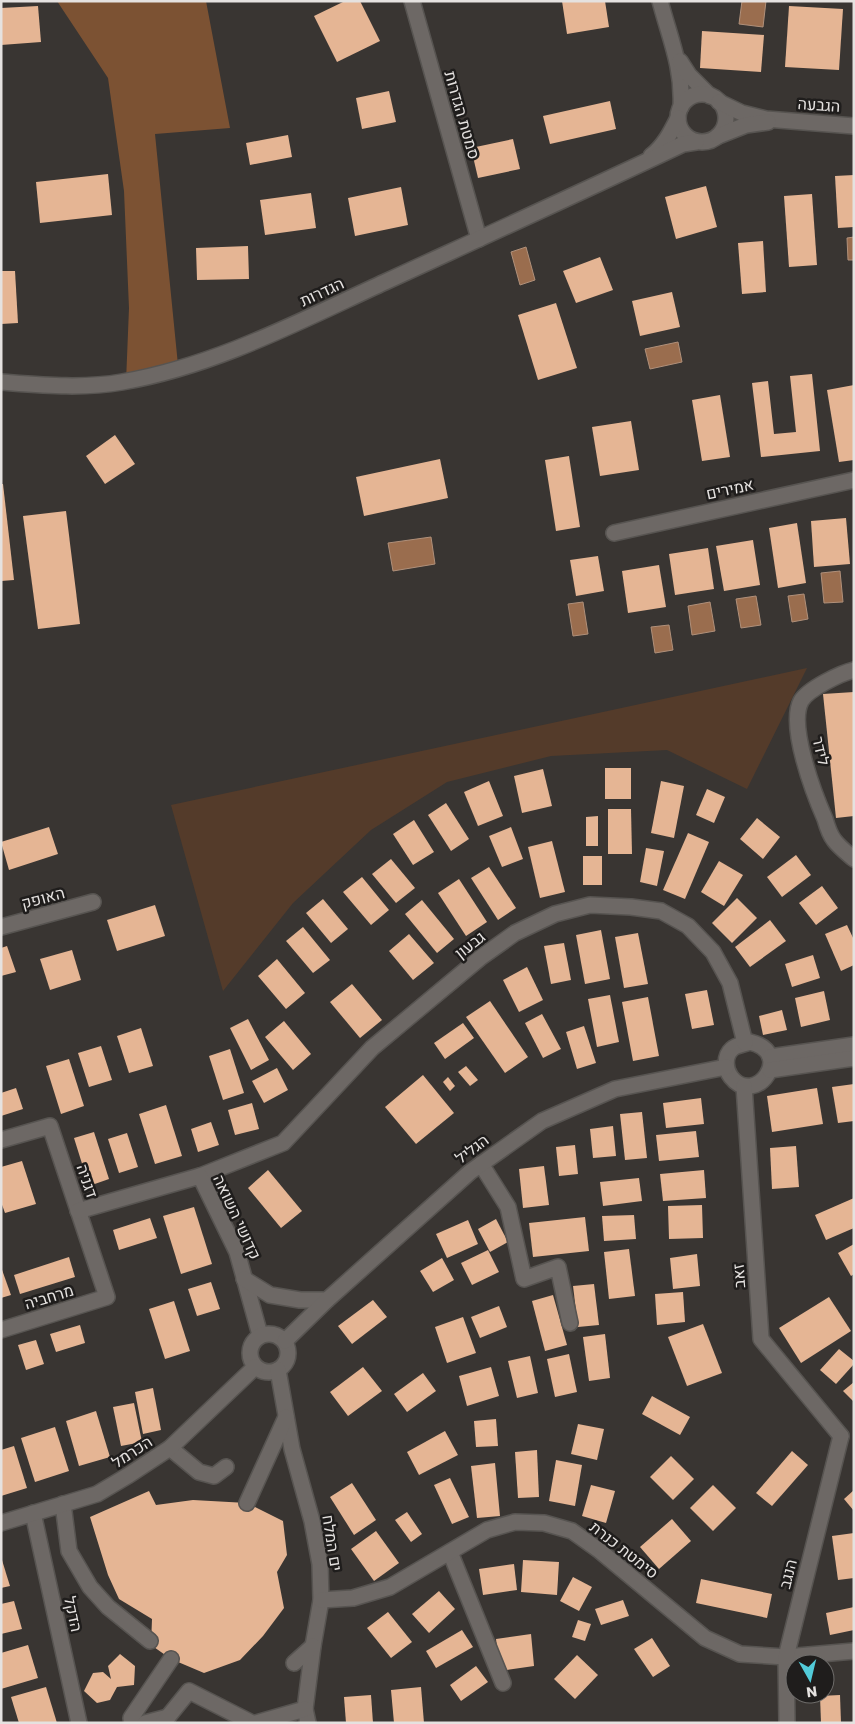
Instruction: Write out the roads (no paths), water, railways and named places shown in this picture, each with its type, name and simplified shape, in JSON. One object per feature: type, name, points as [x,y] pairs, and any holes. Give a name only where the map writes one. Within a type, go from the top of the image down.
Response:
[{"type":"street","name":"סמטת הגדרות","points":[[412,1],[479,239]]},
{"type":"street","points":[[660,1],[678,58],[682,80],[679,125],[683,132],[696,142],[712,140],[723,130],[726,115],[724,108],[714,99],[698,95],[690,98],[680,112]]},
{"type":"street","name":"הגבעה","points":[[678,58],[689,75],[714,99],[742,113],[766,119],[854,126]]},
{"type":"street","name":"הגדרות","points":[[640,164],[656,152],[665,141],[680,112]]},
{"type":"street","name":"הגבעה","points":[[718,136],[746,125],[782,120]]},
{"type":"street","name":"הגדרות","points":[[1,382],[51,386],[97,385],[122,382],[168,372],[216,357],[479,239],[683,144],[696,142]]},
{"type":"street","name":"אמירים","points":[[614,533],[854,480]]},
{"type":"street","name":"לידר","points":[[854,670],[842,673],[817,688],[802,700],[798,719],[800,743],[817,800],[833,840],[854,858]]},
{"type":"street","name":"האופק","points":[[1,927],[93,902]]},
{"type":"street","name":"גבעון","points":[[200,1176],[283,1142],[372,1048],[480,958],[516,933],[555,914],[590,905],[661,911],[688,926],[713,952],[730,983],[745,1043]]},
{"type":"street","points":[[750,1042],[764,1048],[770,1063],[765,1078],[759,1084],[752,1086],[744,1086],[733,1080],[726,1067],[728,1055],[732,1048],[750,1042]]},
{"type":"street","points":[[770,1063],[854,1045]]},
{"type":"street","points":[[770,1063],[854,1058]]},
{"type":"street","name":"הגליל","points":[[284,1341],[470,1172],[542,1120],[615,1089],[726,1067]]},
{"type":"street","name":"זאב","points":[[744,1086],[761,1339],[847,1433]]},
{"type":"street","name":"דגניה","points":[[1,1140],[50,1126],[107,1297]]},
{"type":"street","points":[[481,1164],[508,1207],[524,1279],[558,1266],[570,1323]]},
{"type":"street","name":"קדושי השואה","points":[[78,1211],[200,1176],[237,1252],[260,1335]]},
{"type":"street","points":[[244,1279],[270,1295],[300,1300],[327,1300]]},
{"type":"street","name":"מרחביה","points":[[1,1330],[107,1297]]},
{"type":"street","points":[[273,1334],[280,1336],[284,1341],[288,1347],[289,1354],[283,1366],[278,1370],[268,1372],[255,1366],[250,1358],[251,1345],[260,1335],[273,1334]]},
{"type":"street","name":"הכרמל","points":[[1,1523],[97,1494],[170,1448],[255,1366]]},
{"type":"street","name":"ים המלח","points":[[278,1370],[292,1449],[312,1521],[320,1564],[322,1600],[313,1646],[307,1716]]},
{"type":"street","points":[[247,1503],[286,1417]]},
{"type":"street","name":"הנגב","points":[[787,1654],[847,1433]]},
{"type":"street","points":[[170,1448],[199,1472],[214,1476],[226,1467]]},
{"type":"street","points":[[63,1504],[69,1551],[90,1588],[108,1607],[150,1641]]},
{"type":"street","name":"הדקל","points":[[33,1513],[79,1723]]},
{"type":"street","name":"סימטת כנרת","points":[[322,1600],[353,1598],[390,1587],[486,1530],[515,1522],[544,1523],[572,1531],[600,1551],[705,1638],[740,1654],[785,1657]]},
{"type":"street","points":[[450,1552],[503,1683]]},
{"type":"street","points":[[294,1663],[313,1646]]},
{"type":"street","name":"סימטת כנרת","points":[[820,1654],[854,1651]]},
{"type":"street","points":[[132,1723],[131,1718],[171,1659]]},
{"type":"street","points":[[146,1723],[165,1720],[189,1691],[252,1723]]},
{"type":"street","name":"הנגב","points":[[787,1704],[787,1723]]},
{"type":"street","points":[[256,1723],[307,1716]]}]
